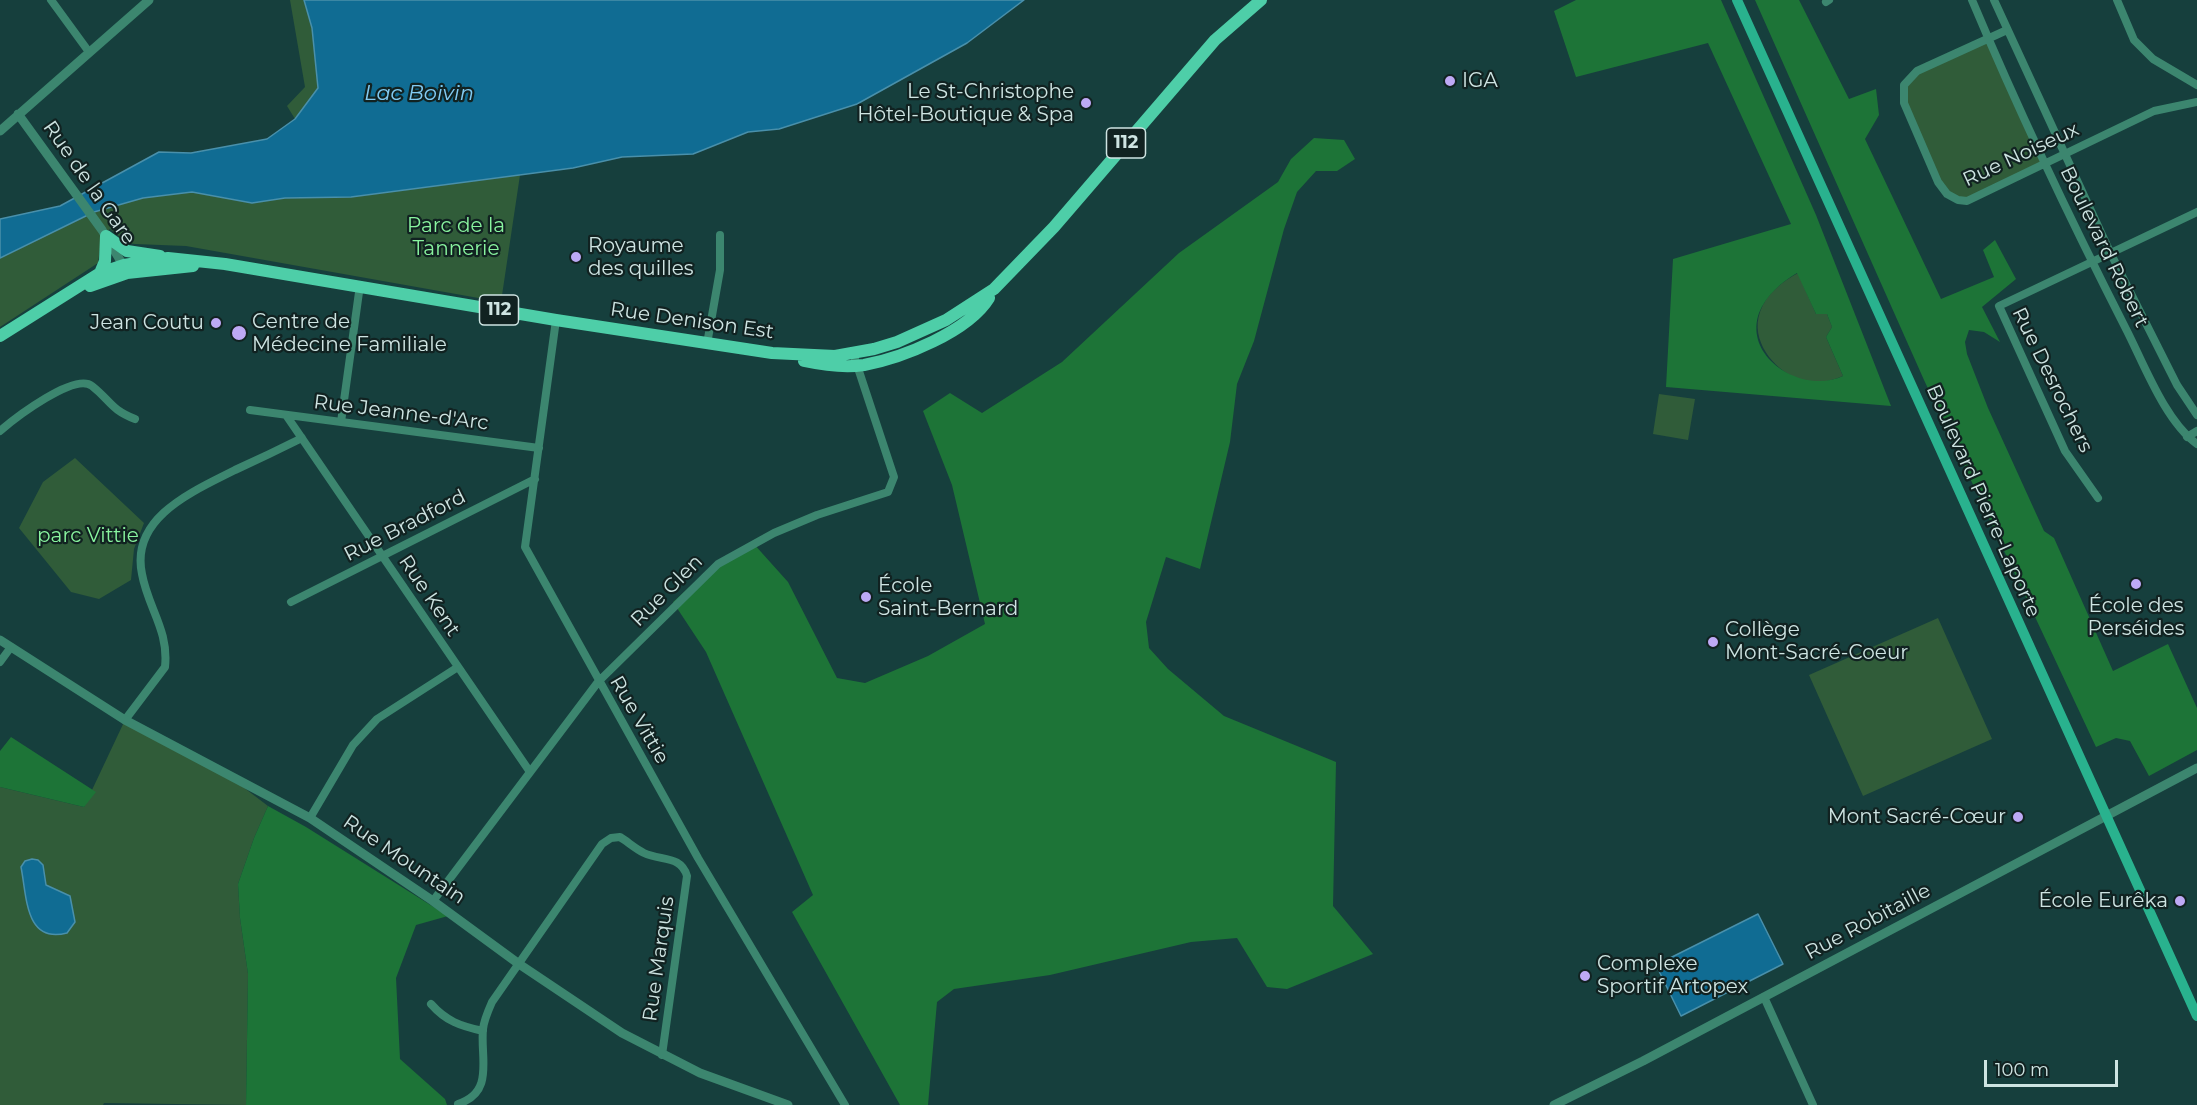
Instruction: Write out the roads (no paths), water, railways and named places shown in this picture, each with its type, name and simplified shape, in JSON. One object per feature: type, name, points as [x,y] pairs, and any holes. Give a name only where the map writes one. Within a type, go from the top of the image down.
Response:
[{"type":"main road","name":"Rue Denison Est","points":[[0,336],[100,273],[168,258],[217,263],[360,285],[556,320],[772,353],[824,365],[855,359],[897,357],[930,343],[979,310],[994,290],[1054,227],[1215,40],[1261,0]]},
{"type":"main road","name":"Boulevard Pierre-Laporte","points":[[1737,0],[2197,1016]]},
{"type":"main road","points":[[104,233],[127,251],[168,258]]},
{"type":"main road","points":[[100,273],[105,261],[104,233]]},
{"type":"main road","points":[[61,298],[126,269],[217,263]]},
{"type":"street","points":[[51,0],[89,52]]},
{"type":"street","points":[[0,130],[149,0]]},
{"type":"street","name":"Boulevard Robert","points":[[1972,0],[2044,164],[2091,261],[2163,402],[2187,437],[2197,444]]},
{"type":"street","name":"Boulevard Robert","points":[[1994,0],[2110,252],[2177,386],[2197,415]]},
{"type":"street","points":[[2116,0],[2134,40],[2153,59],[2197,85]]},
{"type":"street","name":"Rue Noiseux","points":[[2007,30],[1917,71],[1904,85],[1904,103],[1938,182],[1947,194],[1958,200],[1966,201],[2154,111],[2197,102]]},
{"type":"street","name":"Rue de la Gare","points":[[18,114],[104,233],[126,269]]},
{"type":"street","points":[[2091,261],[2196,215]]},
{"type":"street","points":[[707,344],[720,270],[720,235]]},
{"type":"street","name":"Rue Desrochers","points":[[2091,261],[1999,306],[2065,451],[2098,498]]},
{"type":"street","points":[[341,422],[360,285]]},
{"type":"street","name":"Rue Vittie","points":[[556,320],[525,547],[598,682],[704,868],[845,1105]]},
{"type":"street","name":"Rue Glen","points":[[433,901],[598,682],[718,564],[774,533],[817,515],[888,492],[894,477],[855,359]]},
{"type":"street","points":[[0,430],[41,401],[78,383],[90,384],[118,413],[135,419]]},
{"type":"street","points":[[250,410],[286,415]]},
{"type":"street","name":"Rue Jeanne-d'Arc","points":[[286,415],[540,448]]},
{"type":"street","name":"Rue Jeanne-d'Arc","points":[[286,415],[302,438]]},
{"type":"street","points":[[2187,437],[2197,431]]},
{"type":"street","points":[[124,720],[165,667],[166,655],[162,625],[142,576],[140,559],[143,541],[153,525],[170,506],[188,493],[302,438]]},
{"type":"street","name":"Rue Kent","points":[[302,438],[530,772]]},
{"type":"street","name":"Rue Bradford","points":[[291,602],[535,479]]},
{"type":"street","name":"Rue Mountain","points":[[0,640],[124,720],[310,818],[622,1033],[700,1073],[788,1105]]},
{"type":"street","points":[[0,662],[10,647]]},
{"type":"street","points":[[310,818],[353,745],[377,719],[458,667]]},
{"type":"street","name":"Rue Robitaille","points":[[1554,1105],[1764,997],[2197,768]]},
{"type":"street","name":"Rue Marquis","points":[[519,964],[602,844],[611,838],[620,837],[644,853],[675,860],[684,867],[687,876],[662,1055]]},
{"type":"street","points":[[458,1104],[470,1098],[483,1082],[483,1031],[492,1002],[519,964]]},
{"type":"street","points":[[1764,997],[1813,1105]]},
{"type":"street","points":[[431,1004],[447,1020],[459,1026],[483,1031]]},
{"type":"water","name":"Lac Boivin","points":[[304,0],[1024,0],[967,43],[857,104],[779,129],[748,132],[693,154],[622,157],[573,168],[351,197],[285,198],[252,203],[192,192],[143,198],[94,212],[0,258],[0,219],[60,206],[159,152],[191,153],[267,139],[295,119],[318,88],[312,28]]},
{"type":"water","points":[[38,860],[43,865],[46,885],[70,896],[75,922],[67,933],[53,935],[43,932],[30,915],[21,867],[25,861]]},
{"type":"water","points":[[1758,914],[1783,964],[1681,1016],[1656,965]]},
{"type":"place","name":"IGA","points":[[1450,81]]},
{"type":"place","name":"Le St-Christophe Hôtel-Boutique & Spa","points":[[1086,103]]},
{"type":"place","name":"Royaume des quilles","points":[[576,257]]},
{"type":"place","name":"Jean Coutu","points":[[216,323]]},
{"type":"place","name":"Centre de Médecine Familiale","points":[[239,333]]},
{"type":"place","name":"École des Perséides","points":[[2136,584]]},
{"type":"place","name":"École Saint-Bernard","points":[[866,597]]},
{"type":"place","name":"Collège Mont-Sacré-Coeur","points":[[1713,642]]},
{"type":"place","name":"Mont Sacré-Cœur","points":[[2018,817]]},
{"type":"place","name":"École Eurêka","points":[[2180,901]]},
{"type":"place","name":"Complexe Sportif Artopex","points":[[1585,976]]},
{"type":"park label","name":"Parc de la Tannerie","points":[[456,238]]},
{"type":"park label","name":"parc Vittie","points":[[88,536]]}]
